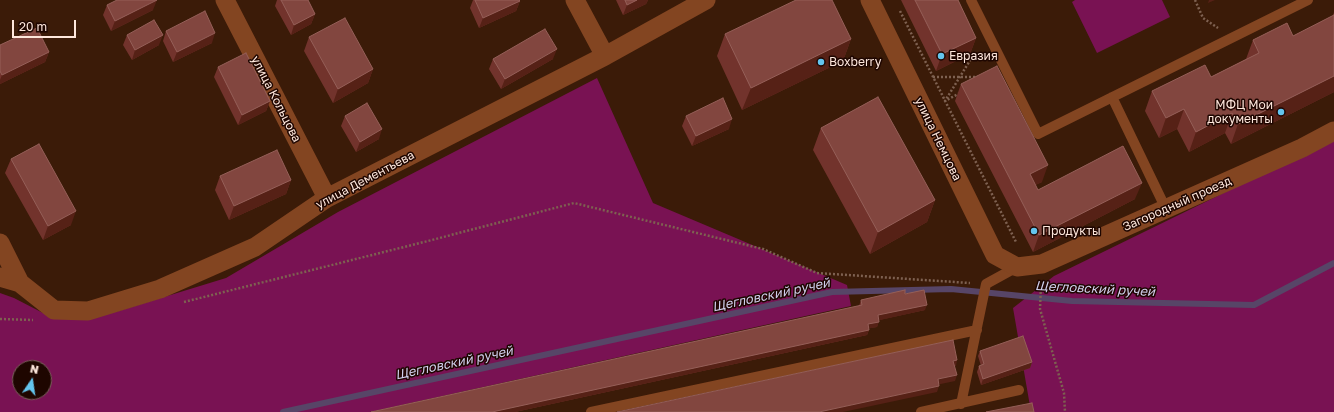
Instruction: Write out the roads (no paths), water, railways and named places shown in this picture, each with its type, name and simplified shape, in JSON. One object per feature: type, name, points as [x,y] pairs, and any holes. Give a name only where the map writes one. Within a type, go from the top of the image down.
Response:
[{"type":"street","name":"улица Кольцова","points":[[225,0],[327,198]]},
{"type":"street","points":[[575,0],[605,56]]},
{"type":"street","name":"улица Дементьева","points":[[20,284],[54,310],[88,311],[160,289],[255,247],[327,198],[605,56],[706,0]]},
{"type":"street","name":"улица Немцова","points":[[870,0],[995,255],[1023,267]]},
{"type":"street","name":"Загородный проезд","points":[[1023,267],[1042,264],[1302,148],[1334,131]]},
{"type":"street","points":[[0,243],[20,284]]},
{"type":"street","points":[[0,277],[20,284]]},
{"type":"lane","points":[[971,0],[1038,134],[1308,0]]},
{"type":"lane","points":[[1112,97],[1166,209]]},
{"type":"lane","points":[[961,404],[986,285],[1023,267]]},
{"type":"lane","points":[[590,412],[977,330]]},
{"type":"lane","points":[[921,412],[1019,390]]},
{"type":"waterway","name":"Щегловский ручей","points":[[283,412],[832,292],[951,289],[1072,301],[1254,305],[1334,263]]},
{"type":"place","name":"Евразия","points":[[941,56]]},
{"type":"place","name":"Boxberry","points":[[821,62]]},
{"type":"place","name":"МФЦ Мои документы","points":[[1281,112]]},
{"type":"place","name":"Продукты","points":[[1034,231]]}]
